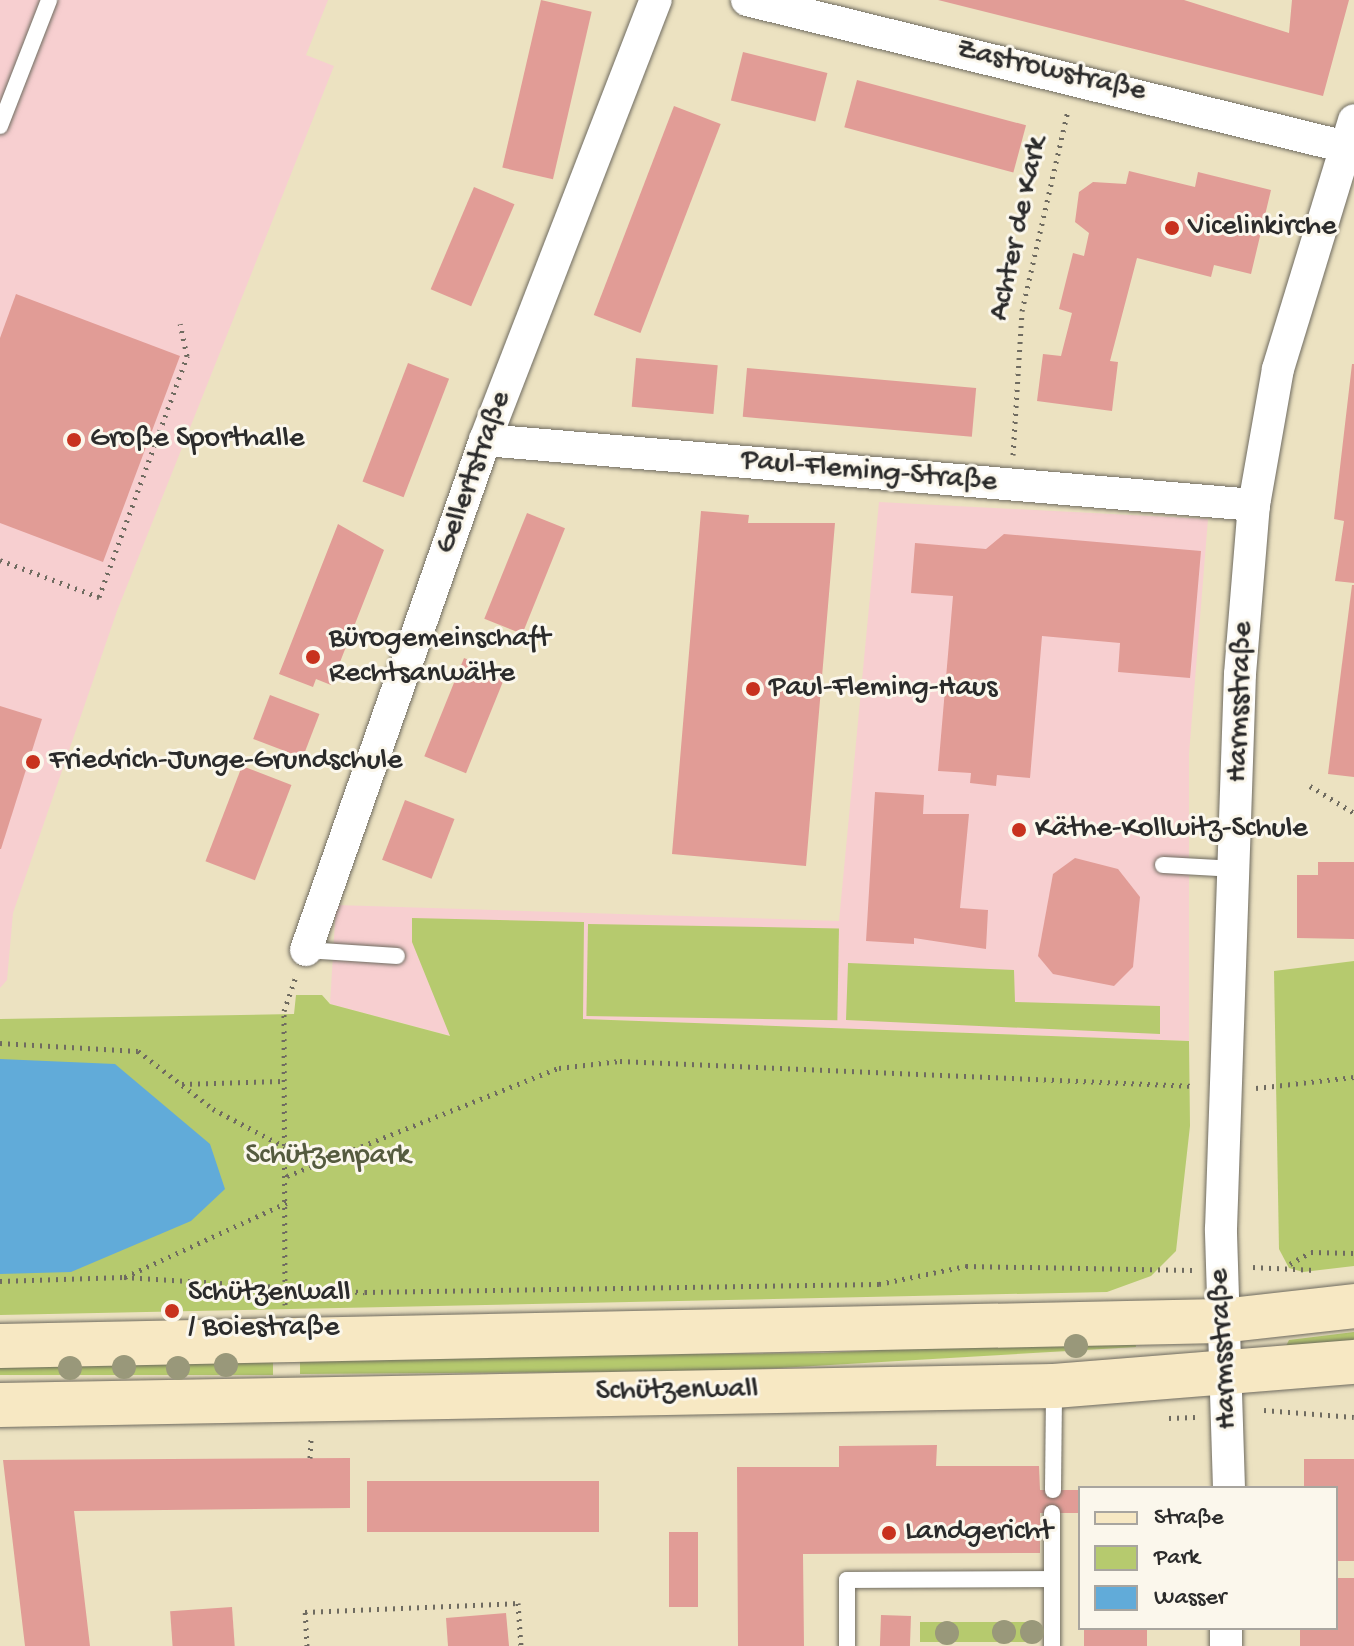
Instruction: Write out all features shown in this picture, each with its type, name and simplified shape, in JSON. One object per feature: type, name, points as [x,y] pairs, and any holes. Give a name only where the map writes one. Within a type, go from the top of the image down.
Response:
[{"type":"main road","name":"Schützenwall","points":[[0,1346],[283,1335],[1221,1321],[1354,1306]]},
{"type":"main road","name":"Schützenwall","points":[[0,1405],[1054,1386],[1223,1375],[1354,1362]]},
{"type":"street","name":"Gellertstraße","points":[[306,950],[485,440],[656,0]]},
{"type":"street","name":"Zastrowstraße","points":[[747,0],[1350,139]]},
{"type":"street","name":"Harmsstraße","points":[[1229,1486],[1221,1321],[1237,869],[1240,674],[1254,505],[1278,369],[1350,139]]},
{"type":"street","name":"Paul-Fleming-Straße","points":[[485,440],[1254,505]]},
{"type":"lane","points":[[0,126],[49,0]]},
{"type":"lane","points":[[1163,865],[1237,869]]},
{"type":"lane","points":[[306,950],[397,956]]},
{"type":"lane","points":[[1053,1490],[1054,1386]]},
{"type":"lane","points":[[1052,1513],[1052,1646]]},
{"type":"lane","points":[[847,1646],[847,1580],[1052,1579]]},
{"type":"path","name":"Achter de Kark","points":[[1011,485],[1031,255],[1076,78]]},
{"type":"path","points":[[0,560],[99,597],[187,356],[180,324]]},
{"type":"path","points":[[1310,786],[1354,813]]},
{"type":"path","points":[[283,1335],[288,1202],[283,1081],[284,1011],[306,950]]},
{"type":"path","points":[[0,1043],[138,1051],[181,1084],[286,1147]]},
{"type":"path","points":[[287,1176],[559,1068],[620,1061],[1227,1087],[1300,1088],[1354,1077]]},
{"type":"path","points":[[181,1084],[283,1081]]},
{"type":"path","points":[[124,1277],[288,1202]]},
{"type":"path","points":[[1289,1265],[1311,1252],[1354,1253]]},
{"type":"path","points":[[0,1281],[124,1277],[286,1290],[879,1284],[966,1266],[1171,1271],[1160,1279]]},
{"type":"path","points":[[1302,1411],[1354,1417]]},
{"type":"path","points":[[310,1458],[311,1423]]},
{"type":"path","points":[[307,1646],[305,1612],[518,1603],[521,1646]]},
{"type":"shaded area","points":[[0,0],[328,0],[306,55],[334,66],[117,611],[13,913],[7,980],[0,988]]},
{"type":"shaded area","name":"Käthe-Kollwitz-Schule","points":[[879,502],[1208,519],[1189,754],[1189,1041],[583,1019],[451,1036],[330,1004],[336,905],[839,921]]},
{"type":"green space","name":"Schützenpark","points":[[412,918],[584,922],[583,1019],[1189,1041],[1190,1126],[1176,1251],[1151,1276],[1107,1292],[0,1315],[0,1019],[294,1014],[296,995],[322,995],[330,1004],[450,1036],[412,942]]},
{"type":"green space","points":[[588,924],[839,928],[837,1020],[586,1016]]},
{"type":"green space","points":[[1354,961],[1354,1266],[1303,1272],[1289,1268],[1279,1249],[1274,971]]},
{"type":"green space","points":[[848,963],[1014,970],[1015,1002],[1160,1006],[1160,1034],[846,1020]]},
{"type":"green space","points":[[1354,1332],[1354,1345],[1286,1346],[1289,1340]]},
{"type":"green space","points":[[1135,1337],[1136,1347],[726,1371],[300,1374],[300,1357],[823,1353]]},
{"type":"green space","points":[[0,1357],[273,1357],[273,1375],[0,1375]]},
{"type":"green space","points":[[920,1622],[1039,1622],[1039,1642],[920,1642]]},
{"type":"water","points":[[0,1059],[115,1064],[210,1144],[225,1189],[191,1221],[71,1272],[0,1274]]},
{"type":"building","points":[[541,0],[592,12],[553,179],[502,168]]},
{"type":"building","points":[[938,0],[1184,0],[1289,33],[1292,0],[1349,0],[1323,96]]},
{"type":"building","points":[[743,52],[827,73],[815,122],[731,101]]},
{"type":"building","points":[[857,80],[1026,125],[1013,173],[844,127]]},
{"type":"building","points":[[674,106],[721,124],[640,333],[594,315]]},
{"type":"building","points":[[1129,171],[1195,187],[1198,172],[1271,190],[1251,274],[1214,265],[1211,277],[1137,258],[1110,361],[1118,362],[1112,411],[1037,401],[1043,354],[1061,356],[1072,313],[1059,309],[1073,253],[1084,256],[1089,233],[1075,222],[1079,192],[1093,182],[1126,184]]},
{"type":"building","points":[[474,187],[515,204],[471,306],[431,289]]},
{"type":"building","name":"Große Sporthalle","points":[[16,294],[180,356],[103,562],[0,523],[0,338]]},
{"type":"building","points":[[636,358],[718,365],[713,414],[632,407]]},
{"type":"building","points":[[408,363],[449,379],[404,497],[362,482]]},
{"type":"building","points":[[1352,364],[1354,583],[1335,581],[1344,521],[1334,519]]},
{"type":"building","points":[[747,368],[976,388],[972,437],[743,417]]},
{"type":"building","name":"Paul-Fleming-Haus","points":[[701,511],[749,515],[748,523],[835,523],[806,866],[672,854]]},
{"type":"building","points":[[527,513],[565,528],[522,634],[484,619]]},
{"type":"building","points":[[338,524],[384,550],[331,685],[316,679],[313,687],[279,674]]},
{"type":"building","points":[[1004,534],[1201,551],[1190,678],[1118,672],[1120,643],[1042,636],[1030,778],[997,775],[996,786],[970,783],[971,773],[938,771],[953,596],[911,593],[915,543],[986,549]]},
{"type":"building","points":[[1354,585],[1354,777],[1328,774]]},
{"type":"building","points":[[464,658],[506,675],[466,773],[424,756]]},
{"type":"building","points":[[270,695],[319,714],[303,758],[253,739]]},
{"type":"building","points":[[0,706],[42,719],[1,849],[0,849]]},
{"type":"building","points":[[242,766],[291,785],[255,880],[205,861]]},
{"type":"building","points":[[875,792],[924,795],[923,814],[969,814],[960,908],[988,910],[986,949],[914,938],[914,944],[866,941]]},
{"type":"building","points":[[405,800],[454,819],[432,879],[382,860]]},
{"type":"building","points":[[1075,858],[1118,869],[1140,897],[1133,967],[1114,986],[1053,974],[1038,956],[1053,874]]},
{"type":"building","points":[[1318,862],[1354,862],[1354,939],[1297,938],[1297,875],[1318,875]]},
{"type":"building","name":"Landgericht","points":[[937,1445],[936,1466],[1039,1466],[1040,1490],[1078,1490],[1078,1513],[1040,1513],[1040,1553],[803,1554],[804,1646],[738,1646],[737,1467],[839,1467],[839,1446]]},
{"type":"building","points":[[350,1458],[350,1508],[74,1511],[90,1646],[25,1646],[3,1460]]},
{"type":"building","points":[[1304,1459],[1354,1459],[1354,1561],[1338,1561],[1338,1486],[1304,1486]]},
{"type":"building","points":[[367,1481],[599,1481],[599,1532],[367,1532]]},
{"type":"building","points":[[669,1532],[698,1532],[698,1607],[669,1607]]},
{"type":"building","points":[[1338,1578],[1354,1578],[1354,1646],[1300,1646],[1300,1630],[1338,1630]]},
{"type":"building","points":[[232,1607],[235,1646],[173,1646],[170,1611]]},
{"type":"building","points":[[506,1613],[509,1646],[448,1646],[446,1618]]},
{"type":"building","points":[[881,1615],[911,1616],[910,1646],[880,1646]]},
{"type":"building","name":"Landgericht","points":[[1084,1630],[1147,1630],[1147,1646],[1084,1646]]},
{"type":"place","name":"Vicelinkirche","points":[[1172,228]]},
{"type":"place","name":"Große Sporthalle","points":[[74,440]]},
{"type":"place","name":"Bürogemeinschaft Rechtsanwälte","points":[[313,657]]},
{"type":"place","name":"Paul-Fleming-Haus","points":[[753,689]]},
{"type":"place","name":"Friedrich-Junge-Grundschule","points":[[33,762]]},
{"type":"place","name":"Käthe-Kollwitz-Schule","points":[[1019,830]]},
{"type":"place","name":"Schützenwall / Boiestraße","points":[[172,1311]]},
{"type":"place","name":"Landgericht","points":[[889,1533]]}]
